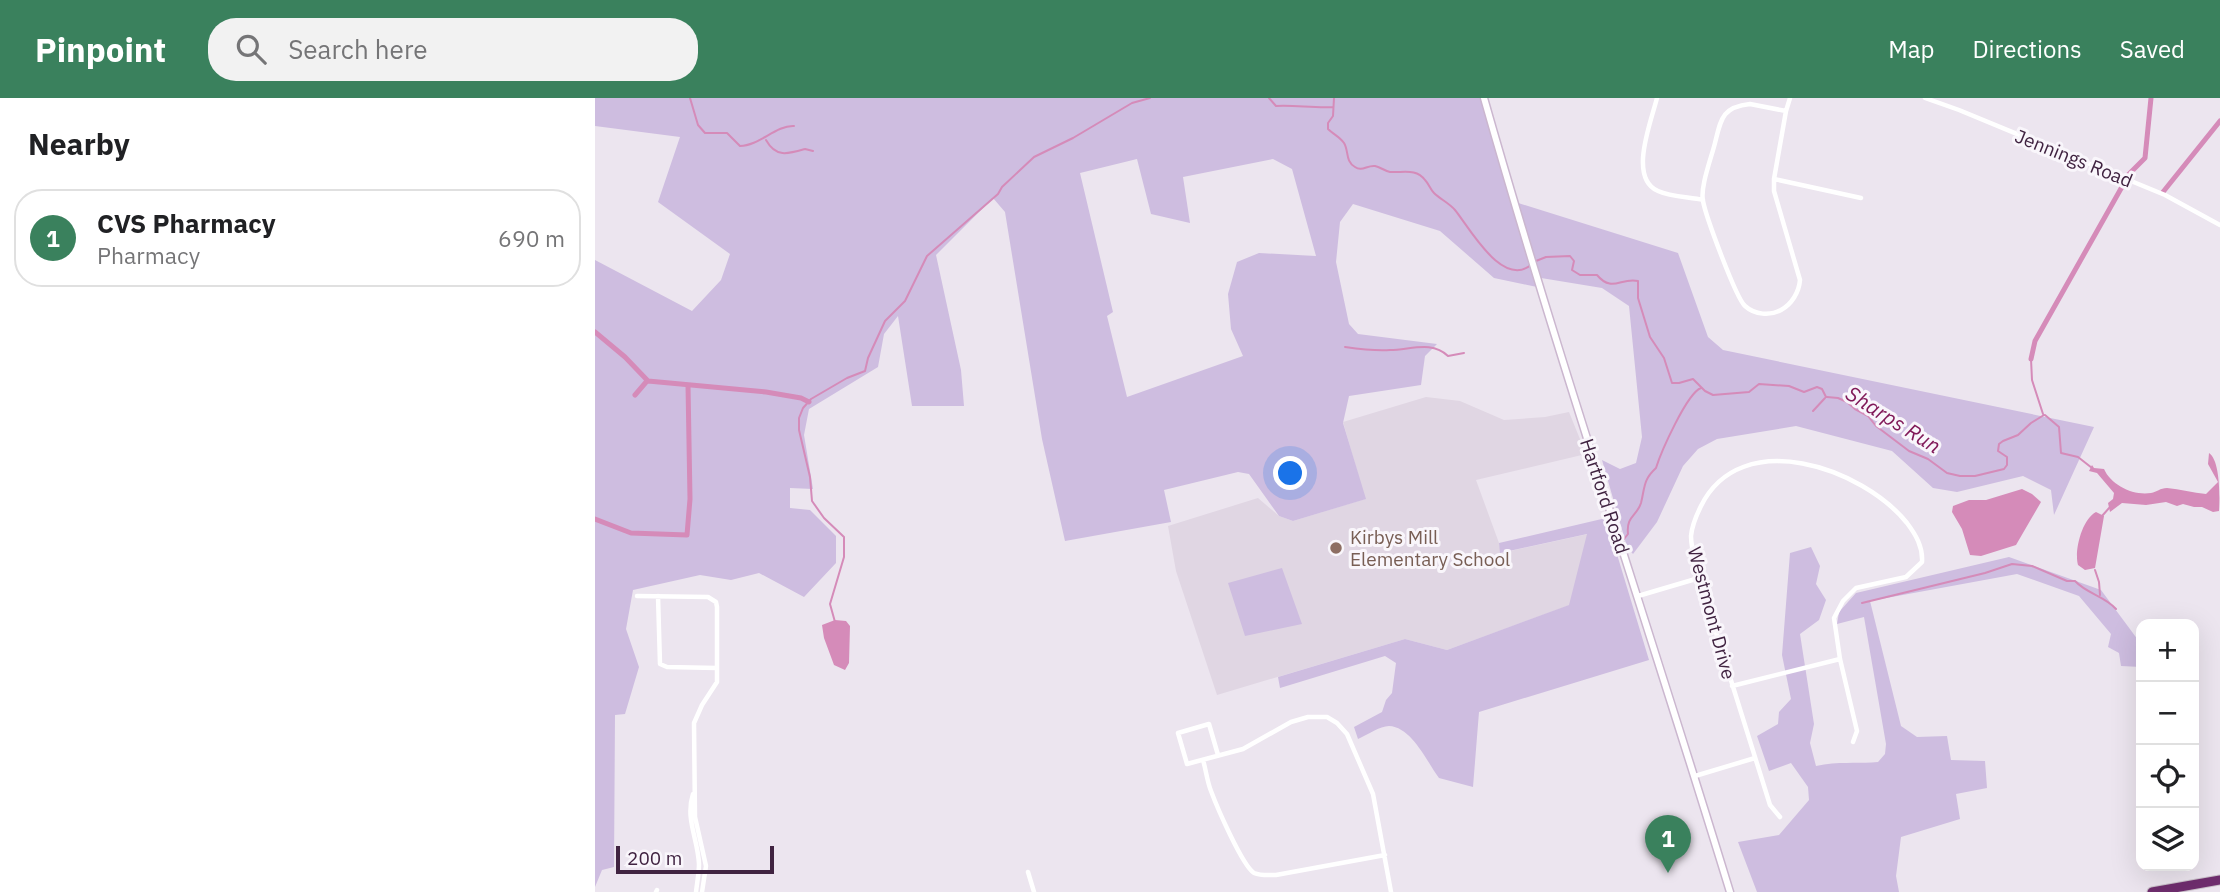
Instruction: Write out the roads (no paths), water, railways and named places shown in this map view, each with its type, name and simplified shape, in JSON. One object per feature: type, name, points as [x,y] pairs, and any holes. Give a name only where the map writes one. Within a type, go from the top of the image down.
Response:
[{"type":"highway","points":[[2153,892],[2220,880]]},
{"type":"street","name":"Hartford Road","points":[[1484,98],[1580,419],[1730,892]]},
{"type":"street","points":[[1657,98],[1642,157],[1646,180],[1660,192],[1703,200]]},
{"type":"street","points":[[1786,111],[1750,104],[1739,105],[1725,113],[1721,119],[1703,200],[1738,297],[1752,311],[1761,314],[1779,311],[1794,298],[1799,288],[1800,279],[1776,201],[1774,179],[1790,98]]},
{"type":"street","name":"Jennings Road","points":[[1925,98],[2165,195],[2220,225]]},
{"type":"street","points":[[1774,179],[1861,198]]},
{"type":"street","name":"Westmont Drive","points":[[1780,817],[1770,805],[1699,578],[1692,547],[1694,520],[1705,497],[1718,481],[1737,469],[1752,464],[1797,463],[1839,474],[1863,485],[1889,504],[1913,531],[1922,548],[1922,562],[1906,577],[1856,588],[1837,609],[1834,618],[1840,659],[1857,731],[1853,743]]},
{"type":"street","points":[[1638,596],[1699,578]]},
{"type":"street","points":[[637,596],[708,597],[716,602],[717,682],[694,723],[693,793],[697,828],[706,866],[702,892]]},
{"type":"street","points":[[658,596],[660,664],[667,667],[717,668]]},
{"type":"street","points":[[1732,686],[1840,659]]},
{"type":"street","points":[[1218,755],[1209,724],[1178,733],[1187,764],[1243,749],[1291,722],[1308,717],[1327,717],[1337,723],[1347,734],[1373,794],[1391,892]]},
{"type":"street","points":[[1695,776],[1755,758]]},
{"type":"street","points":[[1203,759],[1210,789],[1238,850],[1254,872],[1263,876],[1276,875],[1385,855]]},
{"type":"street","points":[[693,793],[691,829],[699,865],[695,892]]},
{"type":"street","points":[[1028,872],[1034,892]]},
{"type":"waterway","points":[[690,98],[698,125],[705,133],[727,133],[740,146],[794,126]]},
{"type":"waterway","points":[[835,622],[830,604],[844,557],[844,537],[824,518],[812,501],[810,477],[799,430],[799,418],[803,408],[811,399],[865,371],[885,321],[905,301],[927,256],[998,194],[1034,157],[1073,138],[1132,103],[1150,98]]},
{"type":"waterway","points":[[1269,98],[1276,106],[1333,107]]},
{"type":"waterway","name":"Sharps Run","points":[[1334,98],[1333,116],[1328,123],[1328,129],[1344,143],[1352,165],[1360,169],[1375,166],[1390,172],[1418,174],[1434,193],[1455,210],[1478,241],[1499,263],[1510,269],[1521,270],[1532,264]]},
{"type":"waterway","points":[[2128,175],[2145,158],[2151,98]]},
{"type":"waterway","points":[[2163,192],[2220,121]]},
{"type":"waterway","points":[[766,140],[778,152],[805,149],[813,151]]},
{"type":"waterway","points":[[2123,185],[2128,175]]},
{"type":"waterway","points":[[2031,359],[2035,341],[2123,185]]},
{"type":"waterway","name":"Sharps Run","points":[[1536,261],[1546,257],[1570,256],[1574,261],[1572,270],[1580,275],[1597,275],[1612,284],[1638,281],[1638,298],[1650,337],[1664,358],[1672,383],[1693,379],[1713,395],[1749,392],[1759,384],[1789,386],[1804,392],[1817,387],[1822,389],[1826,397]]},
{"type":"waterway","points":[[595,332],[648,381],[766,392],[809,402]]},
{"type":"waterway","points":[[1345,347],[1367,350],[1428,347],[1448,356],[1464,353]]},
{"type":"waterway","points":[[2031,359],[2032,380],[2043,414]]},
{"type":"waterway","points":[[635,395],[647,381]]},
{"type":"waterway","points":[[595,519],[631,533],[687,535],[690,499],[688,385]]},
{"type":"waterway","points":[[1624,539],[1628,534],[1630,520],[1641,503],[1647,480],[1656,468],[1675,424],[1689,400],[1701,388]]},
{"type":"waterway","name":"Sharps Run","points":[[1827,397],[1847,402],[1909,451],[1928,459],[1947,473],[1960,476],[1975,476],[2004,469],[2007,457],[1998,451],[1999,444],[2018,435],[2044,415]]},
{"type":"waterway","points":[[1813,411],[1825,398]]},
{"type":"waterway","name":"Sharps Run","points":[[2045,415],[2059,427],[2061,453],[2078,457],[2092,468]]},
{"type":"waterway","points":[[2102,516],[2110,507]]},
{"type":"waterway","points":[[1862,603],[2012,564],[2032,566],[2067,581],[2075,581],[2116,609]]},
{"type":"waterway","points":[[2095,570],[2100,595]]},
{"type":"place","name":"Kirbys Mill Elementary School","points":[[1336,548]]},
{"type":"place","name":"CVS Pharmacy","points":[[1668,873]]}]
